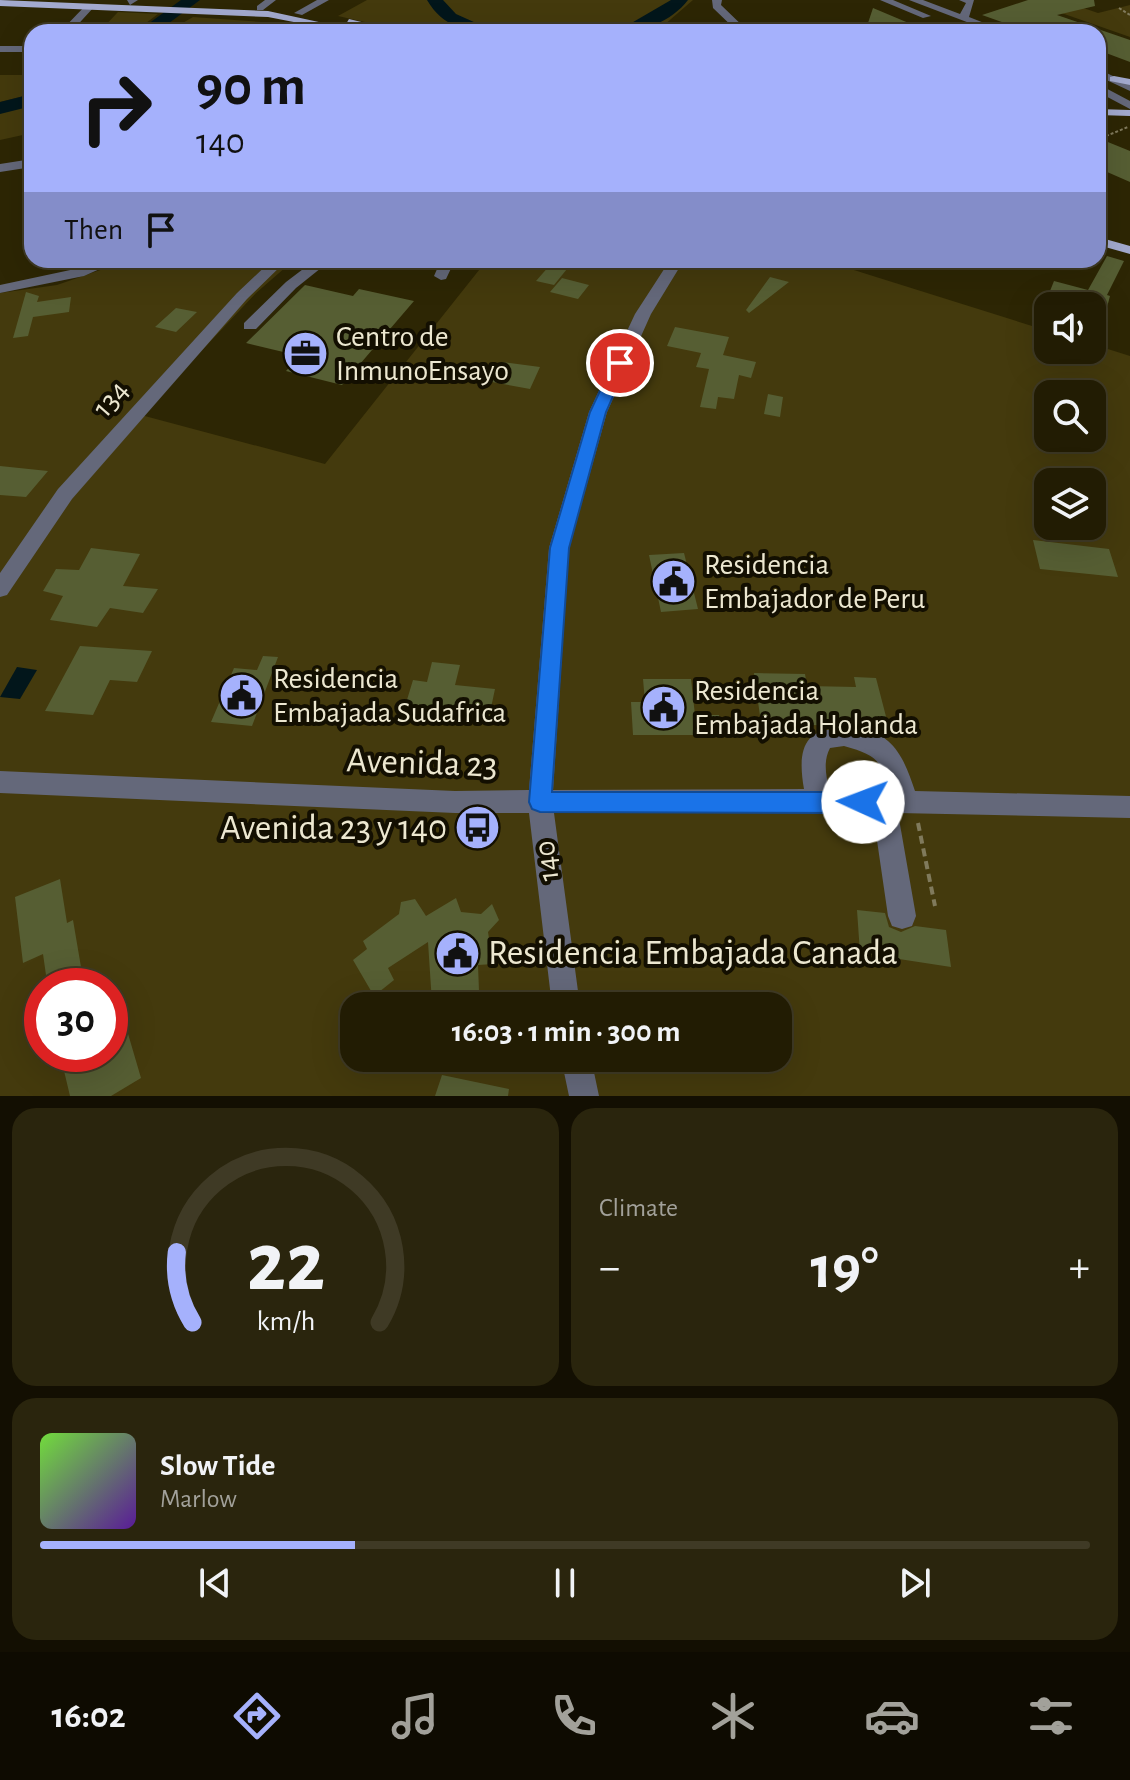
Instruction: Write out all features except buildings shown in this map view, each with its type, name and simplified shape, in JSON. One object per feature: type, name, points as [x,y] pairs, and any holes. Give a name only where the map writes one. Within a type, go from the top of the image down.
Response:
[{"type":"main road","points":[[78,0],[131,1],[161,6]]},
{"type":"main road","points":[[0,3],[260,8],[352,24]]},
{"type":"main road","points":[[204,8],[320,24]]},
{"type":"main road","points":[[1114,79],[1130,85]]},
{"type":"main road","points":[[1106,110],[1128,110]]},
{"type":"main road","points":[[1106,233],[1130,240]]},
{"type":"main road","points":[[1106,243],[1130,250]]},
{"type":"street","points":[[260,8],[271,0]]},
{"type":"street","points":[[299,13],[324,0]]},
{"type":"street","points":[[717,0],[716,6],[735,24]]},
{"type":"street","points":[[885,0],[948,24]]},
{"type":"street","points":[[914,0],[980,24]]},
{"type":"street","points":[[963,18],[971,2],[964,0]]},
{"type":"street","points":[[73,24],[89,7]]},
{"type":"street","points":[[0,49],[24,49]]},
{"type":"street","points":[[1106,76],[1114,79]]},
{"type":"street","points":[[1106,93],[1128,110]]},
{"type":"street","points":[[0,168],[24,164]]},
{"type":"street","points":[[0,289],[92,268]]},
{"type":"street","name":"134","points":[[0,589],[65,494],[269,268]]},
{"type":"street","points":[[250,326],[291,285],[313,268]]},
{"type":"street","points":[[441,276],[444,268]]},
{"type":"street","name":"140","points":[[564,992],[540,802],[559,548],[598,412],[643,314],[672,268]]},
{"type":"street","points":[[819,800],[813,765],[816,747],[824,738],[872,740],[884,750],[902,785],[902,916]]},
{"type":"street","name":"Avenida 23","points":[[0,782],[455,802],[819,800],[1130,807]]},
{"type":"street","points":[[579,1072],[584,1096]]},
{"type":"path","points":[[1119,8],[1130,15]]},
{"type":"path","points":[[1106,136],[1130,126]]},
{"type":"path","points":[[901,804],[935,906]]},
{"type":"shaded area","points":[[367,0],[693,0],[665,24],[374,24],[338,16]]},
{"type":"shaded area","points":[[1060,0],[1098,13],[1130,5],[1130,37],[1106,29],[1106,24],[1093,24],[1030,2]]},
{"type":"shaded area","points":[[118,12],[158,14],[145,24],[107,24]]},
{"type":"shaded area","points":[[193,17],[276,24],[181,24]]},
{"type":"shaded area","points":[[0,75],[24,75],[24,96],[0,102]]},
{"type":"shaded area","points":[[24,107],[24,135],[0,140],[0,113]]},
{"type":"shaded area","points":[[106,268],[285,268],[256,293],[141,415],[325,464],[481,268],[847,268],[1034,327],[1034,364],[1106,364],[1106,348],[1130,356],[1130,1096],[0,1096],[0,293],[57,285]]},
{"type":"shaded area","points":[[17,667],[37,670],[20,699],[0,697]]},
{"type":"waterway","points":[[158,24],[192,0]]},
{"type":"waterway","points":[[435,0],[445,13],[462,24]]},
{"type":"waterway","points":[[641,24],[670,10],[680,0]]},
{"type":"waterway","points":[[0,108],[24,102]]},
{"type":"place","name":"Centro de InmunoEnsayo","points":[[305,354]]},
{"type":"place","name":"Residencia Embajador de Peru","points":[[673,582]]},
{"type":"place","name":"Residencia Embajada Sudafrica","points":[[242,696]]},
{"type":"place","name":"Residencia Embajada Holanda","points":[[663,708]]},
{"type":"place","name":"Avenida 23 y 140","points":[[478,828]]},
{"type":"place","name":"Residencia Embajada Canada","points":[[457,953]]},
{"type":"route","points":[[620,363],[598,412],[559,548],[540,802],[863,802]]}]
